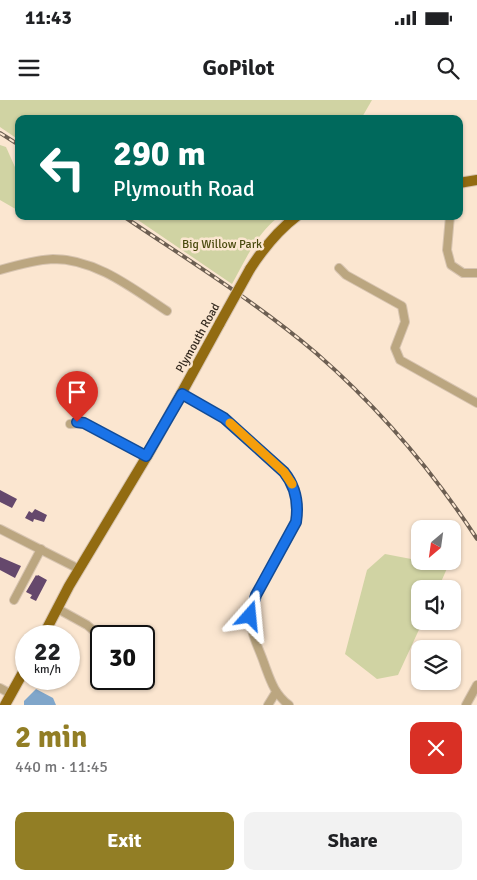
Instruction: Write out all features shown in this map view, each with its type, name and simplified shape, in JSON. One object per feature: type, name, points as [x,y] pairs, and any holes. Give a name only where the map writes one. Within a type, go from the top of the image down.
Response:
[{"type":"main road","points":[[463,182],[477,180]]},
{"type":"main road","name":"Plymouth Road","points":[[49,625],[79,569],[182,394],[250,269],[264,247],[281,228],[292,220]]},
{"type":"main road","points":[[5,705],[15,687]]},
{"type":"street","points":[[450,220],[447,250],[451,265],[463,273],[477,273]]},
{"type":"street","points":[[0,270],[51,259],[69,260],[122,281],[167,311]]},
{"type":"street","points":[[340,268],[346,275],[402,306],[405,322],[394,348],[400,360],[477,403]]},
{"type":"street","points":[[182,394],[213,411],[234,426],[284,472],[291,480],[295,490],[298,512],[296,522],[256,595],[250,616],[251,628],[276,692],[289,705]]},
{"type":"street","points":[[70,424],[84,423],[146,456]]},
{"type":"street","points":[[0,529],[79,569]]},
{"type":"street","points":[[14,600],[41,550]]},
{"type":"street","points":[[58,609],[90,628]]},
{"type":"street","points":[[466,705],[477,685]]},
{"type":"street","points":[[0,688],[11,694]]},
{"type":"street","points":[[268,705],[276,692]]},
{"type":"green space","points":[[0,100],[372,100],[363,115],[15,115],[15,137],[0,127]]},
{"type":"green space","points":[[0,145],[6,147],[15,167],[15,209],[0,200]]},
{"type":"green space","name":"Big Willow Park","points":[[138,220],[275,220],[258,238],[232,284]]},
{"type":"green space","points":[[385,554],[411,559],[411,570],[446,570],[442,580],[411,580],[411,630],[419,630],[414,640],[411,640],[411,647],[398,675],[377,679],[345,654],[367,570]]},
{"type":"water","points":[[35,690],[38,690],[53,698],[56,705],[24,705],[24,701]]},
{"type":"building","points":[[0,490],[17,499],[12,508],[0,502]]},
{"type":"building","points":[[35,509],[47,515],[44,522],[34,519],[33,522],[25,518],[29,511],[32,513]]},
{"type":"building","points":[[0,557],[21,566],[15,578],[0,570]]},
{"type":"building","points":[[36,575],[47,580],[36,601],[30,598],[32,595],[26,592]]},
{"type":"railway","points":[[0,133],[15,142]]},
{"type":"railway","points":[[129,220],[270,316],[339,374],[403,440],[442,488],[477,539]]},
{"type":"slow traffic","points":[[230,423],[284,472],[292,484]]},
{"type":"route","points":[[77,422],[84,423],[146,456],[182,394],[224,418],[284,472],[291,480],[295,490],[298,512],[296,522],[256,595],[250,616]]}]
